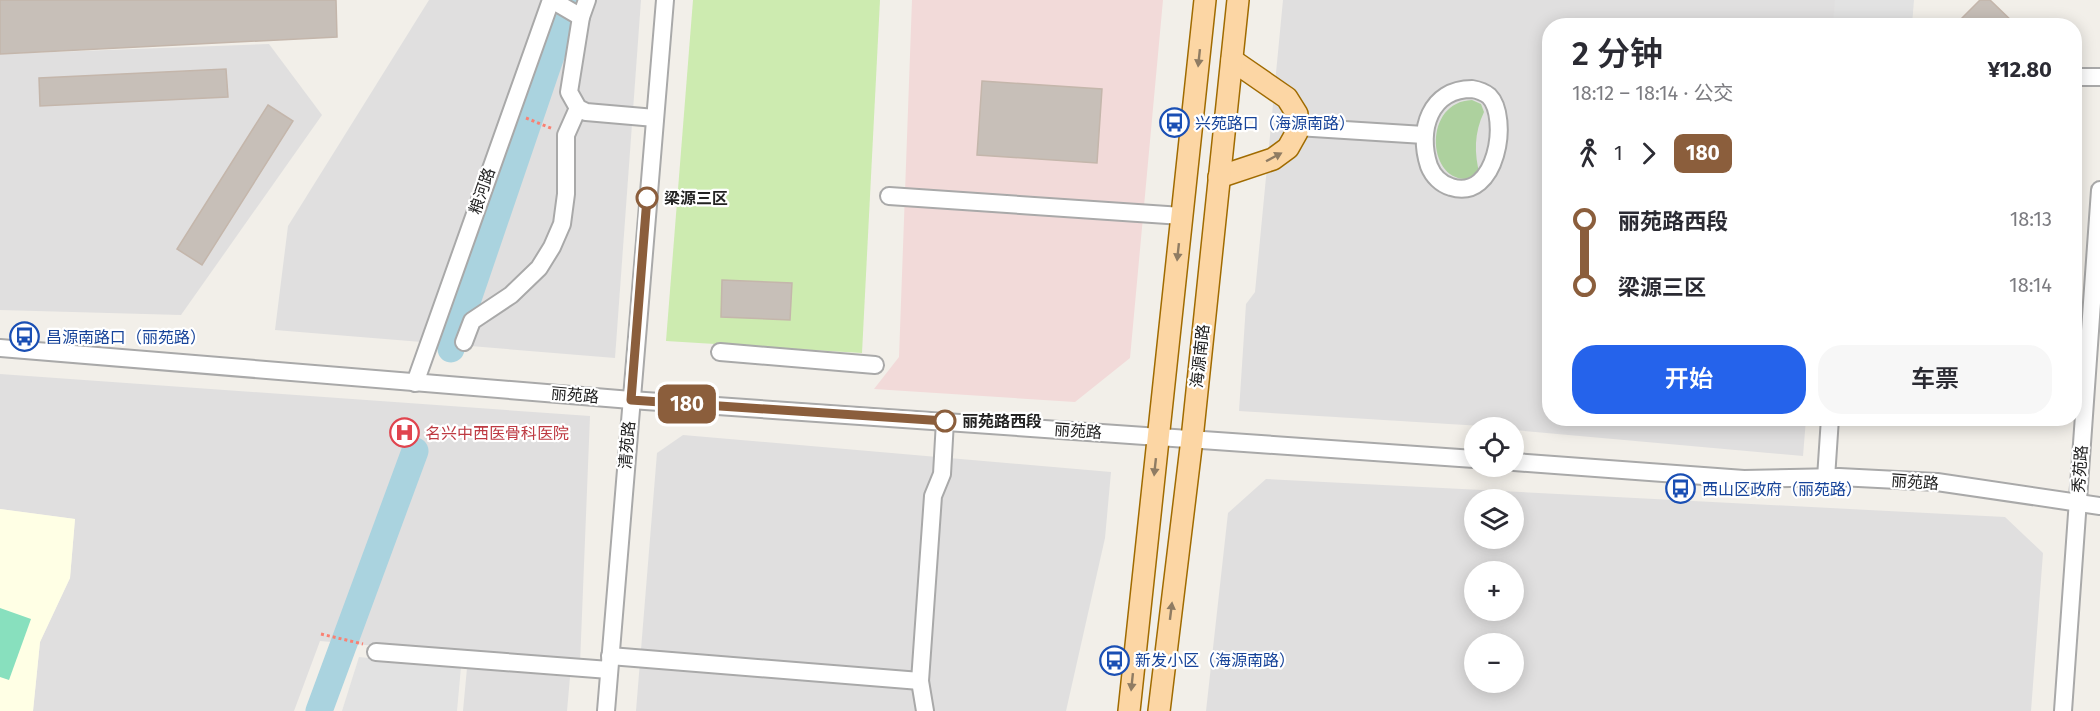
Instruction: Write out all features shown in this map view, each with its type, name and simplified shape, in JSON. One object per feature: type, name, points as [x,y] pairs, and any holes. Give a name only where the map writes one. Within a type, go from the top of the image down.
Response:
[{"type":"main road","name":"海源南路","points":[[1129,711],[1205,0]]},
{"type":"main road","name":"海源南路","points":[[1159,711],[1192,439],[1238,0]]},
{"type":"main road","points":[[1220,177],[1281,154],[1293,141],[1297,127],[1297,114],[1287,98],[1232,60]]},
{"type":"street","points":[[552,0],[581,17]]},
{"type":"street","name":"粮河路","points":[[415,383],[552,0]]},
{"type":"street","points":[[587,0],[581,17],[569,92],[578,108],[586,112],[655,118]]},
{"type":"street","name":"清苑路","points":[[606,711],[665,0]]},
{"type":"street","points":[[2082,76],[2100,76]]},
{"type":"street","points":[[1472,89],[1488,96],[1494,103],[1498,120],[1492,168],[1481,183],[1473,187],[1454,188],[1437,180],[1427,159],[1425,135],[1430,114],[1443,96],[1454,91],[1472,89]]},
{"type":"street","points":[[464,342],[472,321],[511,295],[539,268],[552,247],[562,224],[565,204],[566,135],[578,108]]},
{"type":"street","points":[[1297,127],[1425,135]]},
{"type":"street","name":"秀苑路","points":[[2063,711],[2100,190]]},
{"type":"street","points":[[889,196],[1182,216]]},
{"type":"street","points":[[2082,307],[2092,309]]},
{"type":"street","name":"丽苑路","points":[[0,348],[631,400],[1464,458]]},
{"type":"street","points":[[720,352],[875,364]]},
{"type":"street","points":[[925,711],[920,681],[933,496],[942,474],[945,421]]},
{"type":"street","points":[[1826,478],[1829,426]]},
{"type":"street","name":"丽苑路","points":[[1524,463],[1744,479],[1826,478],[1937,482],[2100,506]]},
{"type":"street","points":[[376,652],[920,681]]},
{"type":"path","points":[[321,634],[361,644]]},
{"type":"shaded area","points":[[429,0],[641,0],[615,358],[275,330],[288,226]]},
{"type":"shaded area","points":[[912,0],[1163,0],[1130,358],[1075,402],[874,389],[899,357]]},
{"type":"shaded area","points":[[1283,0],[1838,0],[1837,18],[1542,18],[1542,426],[1805,426],[1803,456],[1524,431],[1524,417],[1464,417],[1464,425],[1239,411],[1246,304],[1255,292]]},
{"type":"shaded area","points":[[1835,0],[1914,0],[1913,18],[1834,18]]},
{"type":"shaded area","points":[[269,44],[322,115],[181,315],[0,310],[0,54]]},
{"type":"shaded area","points":[[0,374],[590,416],[580,664],[320,641],[294,711],[33,711],[40,642],[70,578],[75,519],[0,509]]},
{"type":"shaded area","points":[[683,435],[1111,472],[1105,538],[1066,711],[636,711],[657,453]]},
{"type":"shaded area","points":[[1266,479],[1464,489],[1464,549],[1524,549],[1524,492],[2005,517],[2043,553],[2031,711],[1206,711],[1228,513]]},
{"type":"shaded area","points":[[0,509],[75,519],[70,578],[40,642],[33,711],[0,711]]},
{"type":"shaded area","points":[[359,657],[461,667],[457,711],[342,711]]},
{"type":"shaded area","points":[[467,668],[570,677],[567,711],[463,711]]},
{"type":"green space","points":[[693,0],[880,0],[862,353],[666,341]]},
{"type":"green space","points":[[1472,100],[1481,104],[1484,112],[1478,128],[1476,143],[1480,176],[1463,179],[1449,173],[1440,162],[1436,147],[1437,130],[1443,116],[1455,105]]},
{"type":"green space","points":[[0,608],[31,619],[9,680],[0,677]]},
{"type":"building","points":[[0,0],[336,0],[337,37],[0,54]]},
{"type":"building","points":[[1980,0],[1990,0],[2009,18],[1962,18]]},
{"type":"building","points":[[226,69],[228,97],[40,106],[39,78]]},
{"type":"building","points":[[982,81],[1102,89],[1097,163],[977,155]]},
{"type":"building","points":[[268,105],[293,121],[202,265],[177,249]]},
{"type":"building","points":[[722,280],[792,283],[790,320],[721,317]]},
{"type":"waterway","points":[[451,349],[570,0]]},
{"type":"waterway","points":[[319,711],[415,451]]},
{"type":"bus line","name":"180","points":[[647,198],[631,400],[945,421]]},
{"type":"place","name":"兴苑路口（海源南路）","points":[[1174,123]]},
{"type":"place","name":"梁源三区","points":[[647,198]]},
{"type":"place","name":"昌源南路口（丽苑路）","points":[[25,337]]},
{"type":"place","name":"丽苑路西段","points":[[945,421]]},
{"type":"place","name":"名兴中西医骨科医院","points":[[404,433]]},
{"type":"place","name":"西山区政府（丽苑路）","points":[[1681,489]]},
{"type":"place","name":"新发小区（海源南路）","points":[[1114,660]]}]
